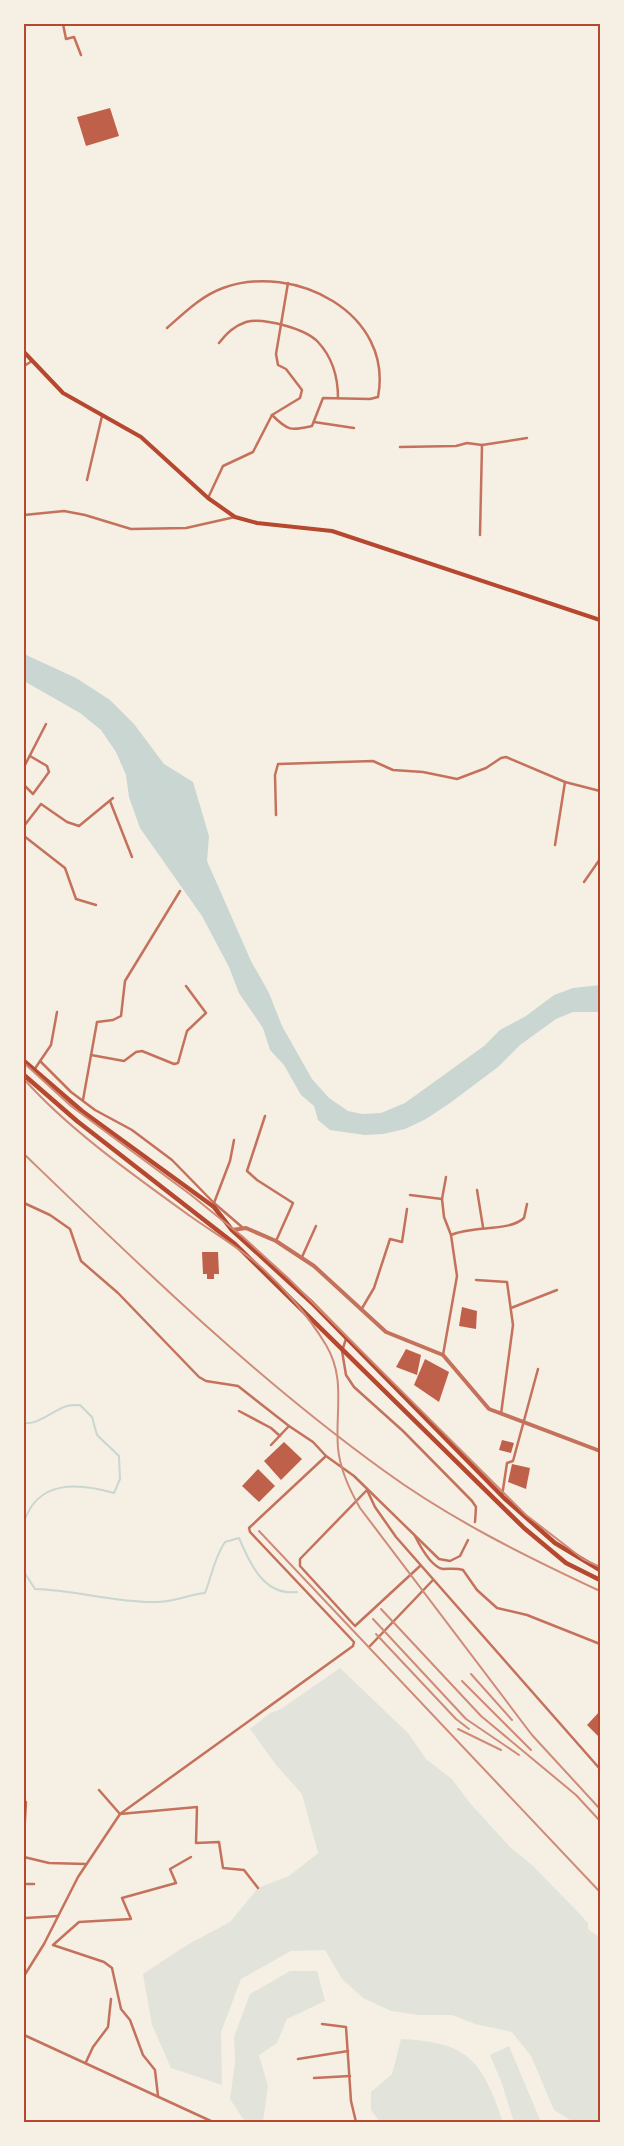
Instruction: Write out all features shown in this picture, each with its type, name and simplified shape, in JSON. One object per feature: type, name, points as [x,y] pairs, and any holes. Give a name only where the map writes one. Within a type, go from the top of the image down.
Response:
[{"type":"highway","points":[[24,1061],[82,1111],[214,1207],[232,1230],[292,1284],[502,1496],[555,1543],[600,1570]]},
{"type":"highway","points":[[24,1074],[78,1121],[235,1244],[524,1528],[566,1563],[600,1580]]},
{"type":"main road","points":[[24,352],[63,393],[142,437],[208,498],[235,517],[257,523],[332,531],[600,620]]},
{"type":"street","points":[[63,24],[66,39],[74,37],[81,55]]},
{"type":"street","points":[[167,328],[195,303],[222,288],[248,282],[278,281],[288,283],[316,291],[344,308],[367,332],[379,362],[378,397],[370,399],[323,398],[312,426],[293,431],[284,427],[272,416]]},
{"type":"street","points":[[208,498],[223,466],[253,452],[272,416],[300,398],[302,390],[286,369],[278,365],[276,354],[279,325],[288,283]]},
{"type":"street","points":[[219,343],[229,330],[247,322],[279,325],[305,332],[318,342],[333,366],[338,381],[338,398]]},
{"type":"street","points":[[24,366],[32,361]]},
{"type":"street","points":[[87,480],[102,416]]},
{"type":"street","points":[[314,422],[354,428]]},
{"type":"street","points":[[400,447],[482,445],[527,438]]},
{"type":"street","points":[[480,535],[482,445]]},
{"type":"street","points":[[24,515],[64,511],[85,514],[131,529],[186,528],[235,517]]},
{"type":"street","points":[[24,766],[46,724]]},
{"type":"street","points":[[24,785],[33,794],[49,772],[47,766],[30,756]]},
{"type":"street","points":[[276,815],[275,775],[278,764],[373,761],[393,770],[424,772],[457,779],[486,768],[501,758],[506,758],[566,782],[600,791]]},
{"type":"street","points":[[555,845],[566,782]]},
{"type":"street","points":[[24,826],[41,804],[67,822],[79,826],[112,798]]},
{"type":"street","points":[[110,801],[132,857]]},
{"type":"street","points":[[24,836],[64,868],[76,899],[96,904]]},
{"type":"street","points":[[584,882],[600,859]]},
{"type":"street","points":[[83,1100],[97,1022],[114,1020],[120,1016],[125,981],[180,891]]},
{"type":"street","points":[[91,1055],[124,1061],[136,1052],[142,1051],[174,1064],[178,1063],[187,1031],[206,1013],[186,986]]},
{"type":"street","points":[[34,1071],[51,1045],[57,1012]]},
{"type":"street","points":[[40,1061],[55,1077],[96,1110],[132,1130],[172,1160],[214,1203],[242,1227],[263,1234],[302,1257],[386,1332],[443,1355],[490,1409],[525,1424],[600,1451]]},
{"type":"street","points":[[265,1116],[248,1171],[257,1180],[294,1203],[276,1241]]},
{"type":"street","points":[[214,1203],[230,1161],[234,1140]]},
{"type":"street","points":[[443,1355],[457,1276],[451,1235],[444,1217],[442,1199],[446,1177]]},
{"type":"street","points":[[478,1190],[483,1227]]},
{"type":"street","points":[[410,1195],[442,1199]]},
{"type":"street","points":[[24,1203],[50,1214],[70,1228],[81,1261],[118,1293],[199,1377],[206,1381],[238,1386],[289,1426],[313,1442],[326,1456],[354,1476],[439,1559],[450,1561],[460,1556],[468,1540]]},
{"type":"street","points":[[451,1235],[464,1229],[515,1224],[524,1218],[527,1204]]},
{"type":"street","points":[[361,1310],[374,1288],[390,1239],[402,1242],[407,1210]]},
{"type":"street","points":[[302,1257],[316,1226]]},
{"type":"street","points":[[232,1230],[242,1227]]},
{"type":"street","points":[[476,1280],[507,1282],[513,1325],[501,1414]]},
{"type":"street","points":[[511,1308],[557,1290]]},
{"type":"street","points":[[346,1338],[342,1351],[346,1375],[354,1387],[403,1431],[472,1500],[476,1507],[475,1522]]},
{"type":"street","points":[[502,1496],[507,1463],[513,1461],[525,1424],[538,1369]]},
{"type":"street","points":[[239,1411],[270,1428],[280,1436]]},
{"type":"street","points":[[271,1446],[289,1426]]},
{"type":"street","points":[[24,1976],[86,1864],[120,1814],[353,1646],[354,1642],[250,1532],[249,1528],[326,1456]]},
{"type":"street","points":[[367,1490],[300,1559],[300,1566],[355,1626],[420,1566]]},
{"type":"street","points":[[367,1490],[375,1507],[420,1566],[600,1769]]},
{"type":"street","points":[[414,1533],[422,1549],[433,1562],[441,1569],[464,1570],[482,1595],[497,1608],[527,1615],[600,1644]]},
{"type":"street","points":[[369,1647],[433,1580]]},
{"type":"street","points":[[99,1790],[120,1814]]},
{"type":"street","points":[[24,1836],[26,1802]]},
{"type":"street","points":[[120,1814],[197,1807],[196,1842],[219,1842],[223,1868],[244,1870],[258,1888]]},
{"type":"street","points":[[24,1856],[49,1863],[86,1864]]},
{"type":"street","points":[[158,2096],[155,2070],[143,2055],[130,2020],[121,2009],[112,1968],[104,1962],[53,1945],[79,1922],[131,1919],[122,1898],[176,1883],[170,1869],[191,1857]]},
{"type":"street","points":[[24,1884],[34,1884]]},
{"type":"street","points":[[26,1918],[58,1916]]},
{"type":"street","points":[[24,1966],[29,1967]]},
{"type":"street","points":[[86,2062],[93,2047],[108,2027],[111,1999]]},
{"type":"street","points":[[322,2024],[346,2027],[356,2122]]},
{"type":"street","points":[[24,2035],[213,2122]]},
{"type":"street","points":[[298,2059],[348,2051]]},
{"type":"street","points":[[314,2078],[350,2076]]},
{"type":"shaded area","points":[[24,654],[76,678],[110,700],[134,724],[164,764],[193,782],[209,836],[207,861],[251,961],[269,993],[282,1026],[312,1079],[329,1098],[348,1111],[362,1114],[381,1113],[405,1103],[484,1046],[500,1030],[526,1016],[554,995],[573,988],[600,985],[600,1012],[573,1012],[556,1019],[520,1045],[498,1067],[450,1103],[426,1119],[405,1129],[383,1134],[365,1135],[330,1130],[318,1120],[314,1106],[301,1095],[284,1065],[270,1050],[263,1028],[239,993],[229,967],[202,916],[140,828],[129,797],[126,775],[116,752],[101,730],[80,713],[24,681]]},
{"type":"shaded area","points":[[340,1668],[408,1733],[426,1759],[452,1779],[469,1802],[511,1848],[532,1865],[588,1923],[588,1929],[600,1938],[600,2122],[573,2122],[554,2110],[531,2056],[512,2032],[475,2024],[452,2015],[419,2015],[391,2011],[363,1998],[342,1979],[325,1950],[291,1951],[241,1979],[221,2032],[222,2085],[171,2068],[152,2025],[143,1974],[187,1945],[230,1922],[258,1888],[289,1876],[318,1853],[302,1794],[276,1765],[250,1729],[270,1713],[281,1709]]},
{"type":"shaded area","points":[[290,1971],[317,1971],[325,2001],[287,2019],[277,2043],[259,2055],[268,2086],[263,2122],[245,2122],[230,2099],[235,2062],[234,2037],[250,1994]]},
{"type":"shaded area","points":[[401,2039],[442,2045],[457,2050],[469,2058],[488,2083],[503,2122],[380,2122],[371,2110],[371,2092],[392,2074]]},
{"type":"shaded area","points":[[509,2046],[541,2122],[514,2122],[501,2081],[490,2055]]},
{"type":"building","points":[[110,108],[119,136],[86,146],[77,117]]},
{"type":"building","points":[[202,1252],[218,1252],[219,1274],[214,1274],[214,1279],[207,1279],[207,1274],[203,1274]]},
{"type":"building","points":[[462,1307],[477,1311],[476,1329],[459,1326]]},
{"type":"building","points":[[406,1349],[421,1355],[417,1375],[396,1367]]},
{"type":"building","points":[[425,1359],[449,1372],[439,1402],[414,1385]]},
{"type":"building","points":[[502,1440],[514,1443],[511,1453],[499,1450]]},
{"type":"building","points":[[284,1442],[302,1459],[281,1480],[264,1461]]},
{"type":"building","points":[[512,1464],[530,1468],[526,1489],[508,1482]]},
{"type":"building","points":[[258,1469],[275,1486],[259,1502],[242,1486]]},
{"type":"building","points":[[600,1711],[600,1738],[587,1725]]},
{"type":"waterway","points":[[24,1423],[41,1420],[67,1406],[80,1405],[92,1417],[97,1435],[119,1456],[120,1479],[114,1493],[74,1486],[49,1491],[30,1508],[24,1522]]},
{"type":"waterway","points":[[24,1572],[35,1589],[126,1601],[169,1601],[205,1593],[221,1548],[225,1542],[239,1538],[253,1568],[267,1584],[285,1592],[297,1592]]},
{"type":"railway","points":[[24,1063],[71,1106],[191,1195],[243,1237],[289,1279],[526,1515],[583,1559],[600,1567]]},
{"type":"railway","points":[[24,1079],[61,1116],[103,1152],[255,1262],[284,1290],[302,1311],[326,1345],[336,1370],[338,1383],[337,1435],[339,1456],[352,1494],[360,1508],[532,1735],[600,1809]]},
{"type":"railway","points":[[24,1154],[198,1318],[288,1397],[335,1434],[408,1488],[461,1521],[600,1591]]},
{"type":"railway","points":[[259,1531],[600,1892]]},
{"type":"railway","points":[[381,1609],[481,1716],[576,1795],[600,1821]]},
{"type":"railway","points":[[373,1619],[466,1719],[519,1755]]},
{"type":"railway","points":[[376,1634],[456,1719],[469,1729]]},
{"type":"railway","points":[[471,1674],[512,1720]]},
{"type":"railway","points":[[462,1681],[531,1750]]},
{"type":"railway","points":[[458,1729],[501,1750]]}]
